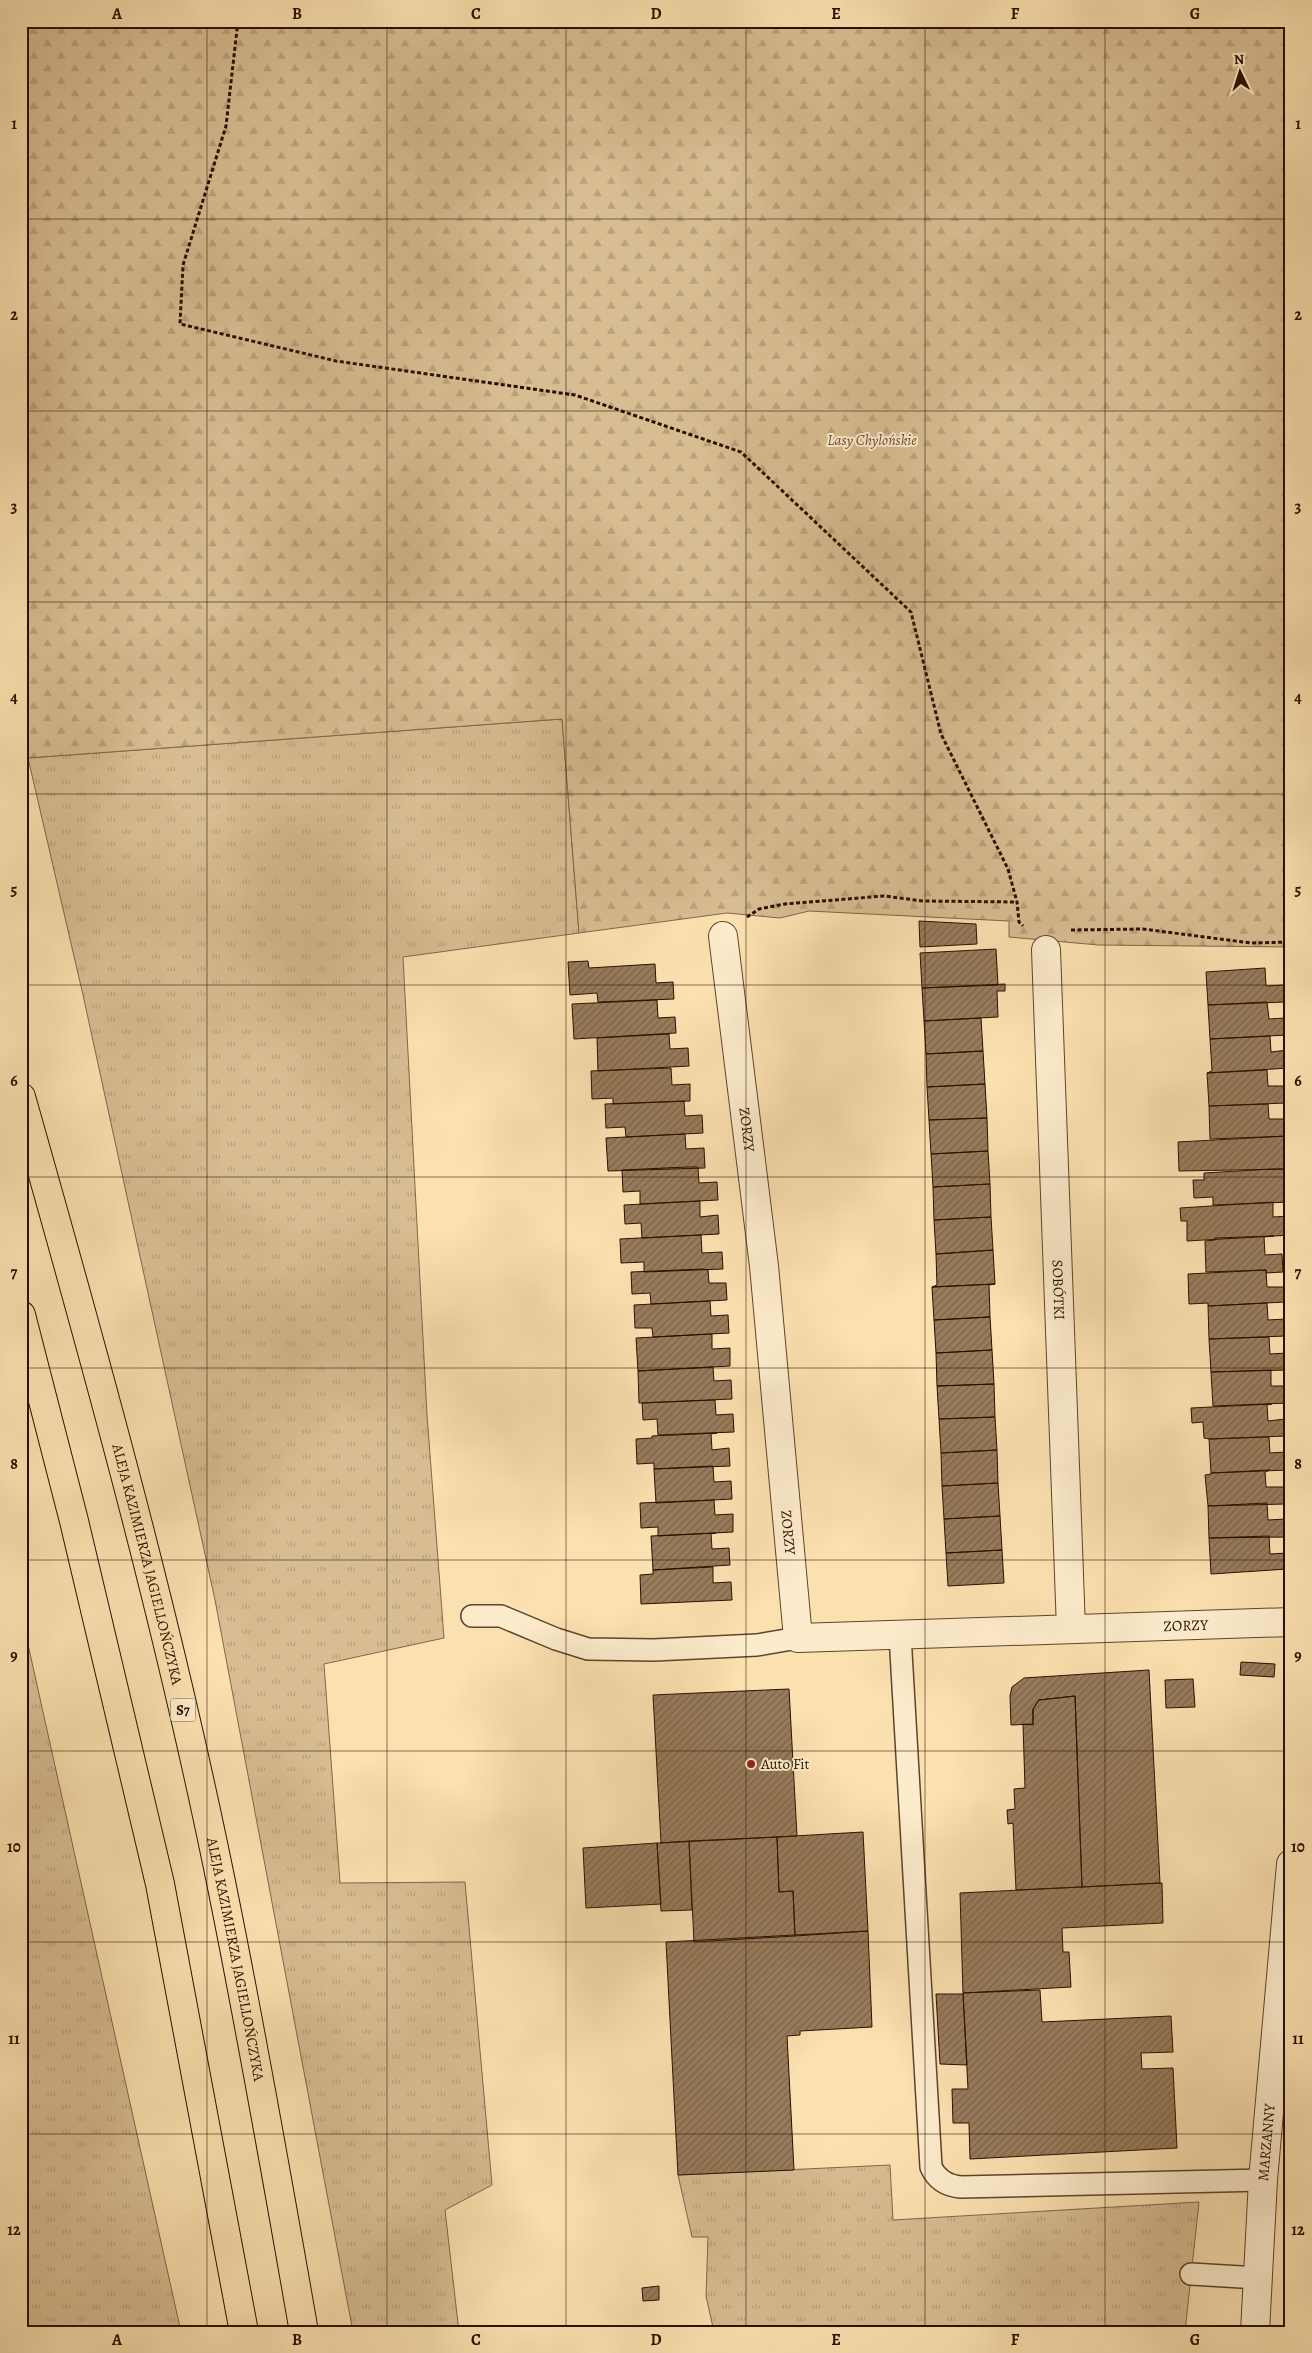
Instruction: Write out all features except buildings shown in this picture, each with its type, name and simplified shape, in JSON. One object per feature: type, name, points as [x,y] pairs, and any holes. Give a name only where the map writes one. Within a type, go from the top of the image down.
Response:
[{"type":"highway","name":"ALEJA KAZIMIERZA JAGIELLOŃCZYKA","points":[[21,1097],[85,1324],[178,1688],[222,1885],[304,2332]]},
{"type":"highway","points":[[21,1315],[74,1521],[160,1884],[244,2332]]},
{"type":"street","name":"ZORZY","points":[[723,936],[764,1266],[798,1638],[1291,1622]]},
{"type":"street","name":"SOBÓTKI","points":[[1046,950],[1071,1629]]},
{"type":"street","name":"MARZANNY","points":[[1255,2332],[1263,2180],[1291,1864]]},
{"type":"lane","points":[[472,1616],[501,1616],[556,1639],[588,1649],[654,1650],[748,1645],[798,1638]]},
{"type":"lane","points":[[900,1635],[931,2167],[933,2172],[946,2183],[961,2187],[1263,2180]]},
{"type":"lane","points":[[1191,2274],[1258,2278]]},
{"type":"path","points":[[238,21],[226,126],[183,265],[180,324],[336,362],[575,395],[740,452],[911,612],[941,734],[1008,869],[1017,902],[1019,922],[1046,950],[1065,930],[1143,929],[1251,943],[1291,942]]},
{"type":"path","points":[[723,936],[759,908],[785,904],[884,896],[923,901],[1017,902]]},
{"type":"green space","name":"Lasy Chylońskie","points":[[21,21],[1291,21],[1291,947],[1098,945],[1009,937],[1009,921],[809,911],[780,918],[727,913],[579,933],[562,719],[28,758],[21,734]]},
{"type":"green space","points":[[562,719],[579,933],[403,957],[427,1415],[444,1638],[324,1664],[340,1883],[465,1882],[492,2185],[445,2210],[459,2332],[353,2332],[215,1600],[83,995],[28,758]]},
{"type":"green space","points":[[21,1613],[181,2332],[21,2332]]},
{"type":"green space","points":[[890,2165],[893,2220],[1199,2202],[1185,2332],[714,2332],[706,2296],[708,2237],[692,2237],[678,2175]]},
{"type":"place","name":"Auto Fit","points":[[751,1764]]}]
